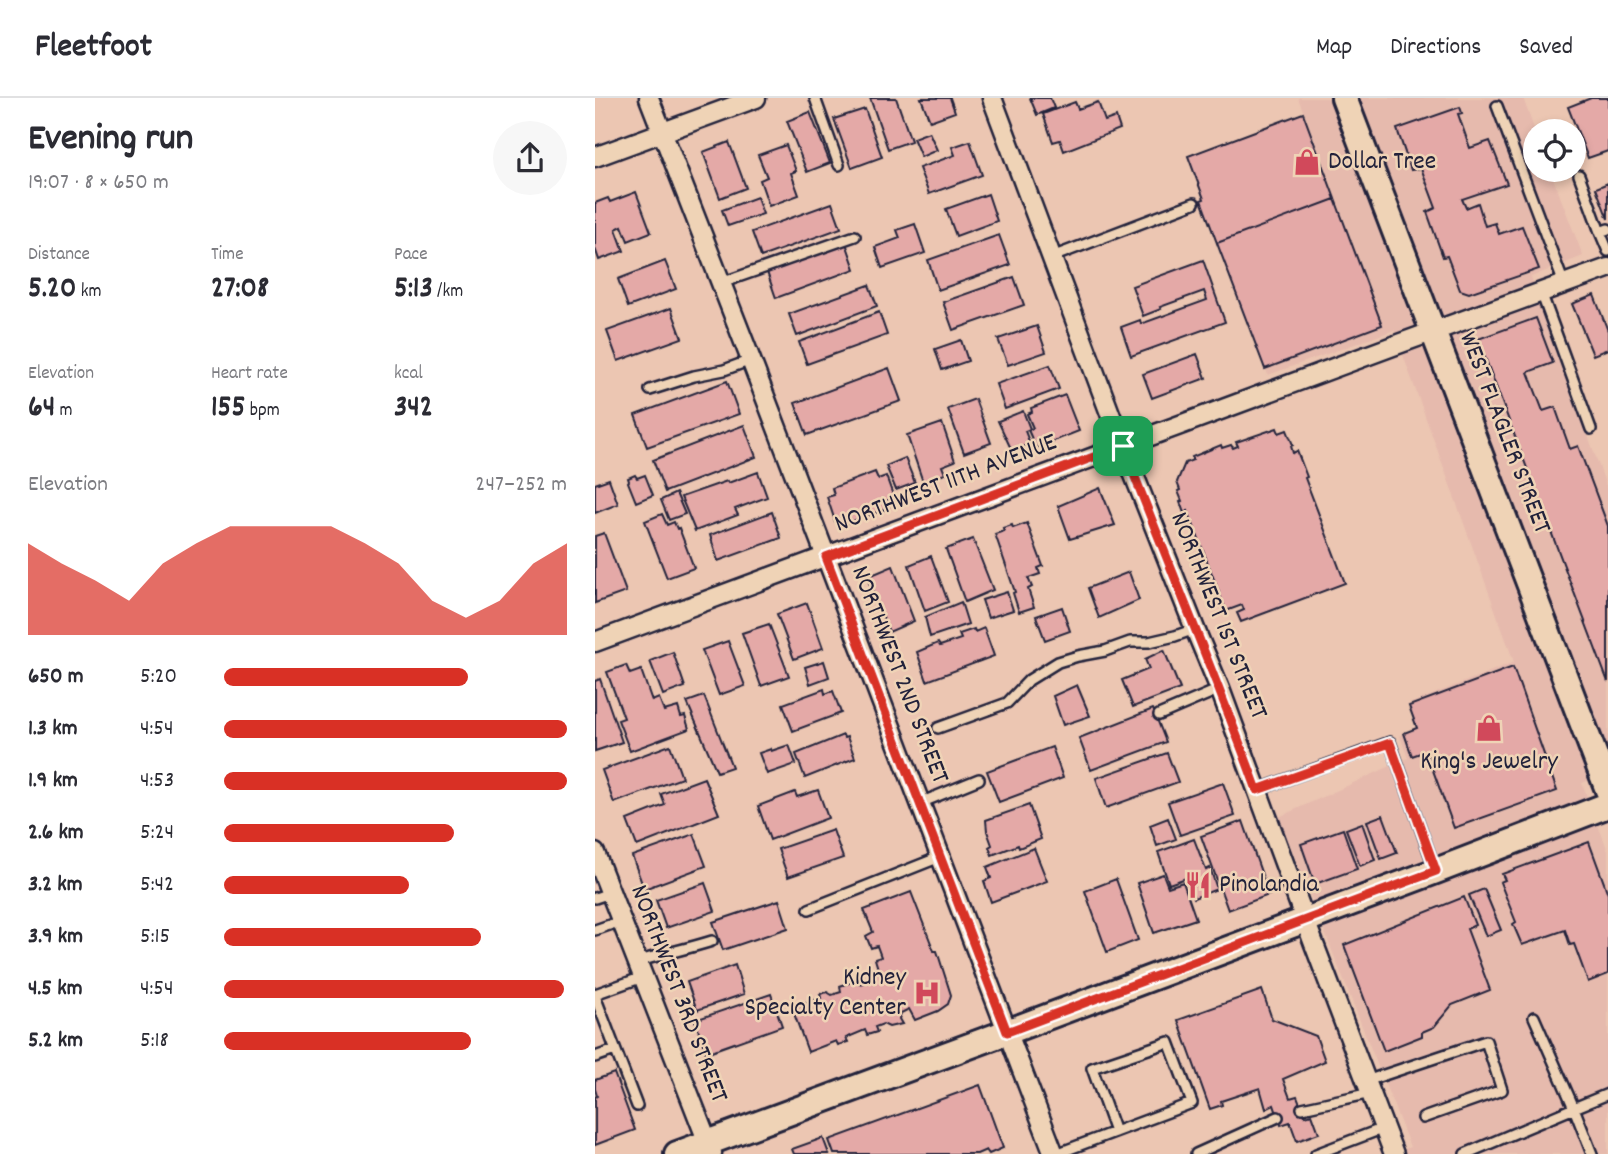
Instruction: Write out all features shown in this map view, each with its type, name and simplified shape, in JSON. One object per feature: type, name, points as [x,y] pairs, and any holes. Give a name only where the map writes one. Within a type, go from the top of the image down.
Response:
[{"type":"main road","name":"WEST FLAGLER STREET","points":[[1344,98],[1608,790]]},
{"type":"main road","points":[[677,1154],[710,1148],[1007,1032],[1608,805]]},
{"type":"street","name":"NORTHWEST 2ND STREET","points":[[649,98],[1055,1154]]},
{"type":"street","points":[[595,157],[756,98]]},
{"type":"street","name":"NORTHWEST 1ST STREET","points":[[992,98],[1123,446],[1220,690],[1394,1154]]},
{"type":"street","name":"NORTHWEST 11TH AVENUE","points":[[595,642],[1608,266]]},
{"type":"street","name":"NORTHWEST 3RD STREET","points":[[595,853],[603,895],[621,921],[710,1148]]},
{"type":"lane","points":[[815,98],[839,165]]},
{"type":"lane","points":[[1497,106],[1564,284]]},
{"type":"lane","points":[[1582,182],[1604,231],[1608,266]]},
{"type":"lane","points":[[1052,257],[1194,203]]},
{"type":"lane","points":[[721,283],[855,236]]},
{"type":"lane","points":[[1541,292],[1591,429]]},
{"type":"lane","points":[[650,390],[751,360]]},
{"type":"lane","points":[[939,728],[1007,703],[1029,680],[1058,662],[1130,642],[1149,642],[1195,629]]},
{"type":"lane","points":[[1159,715],[1220,690]]},
{"type":"lane","points":[[1257,790],[1390,743],[1436,871]]},
{"type":"lane","points":[[920,803],[979,779]]},
{"type":"lane","points":[[809,909],[940,857]]},
{"type":"lane","points":[[595,930],[621,921]]},
{"type":"lane","points":[[637,1106],[595,995],[640,970],[660,954],[685,950],[712,941]]},
{"type":"lane","points":[[1534,1017],[1592,1154]]},
{"type":"lane","points":[[1302,1108],[1369,1087],[1486,1041],[1502,1090],[1423,1118]]},
{"type":"lane","points":[[1055,1154],[1115,1132],[1192,1103],[1170,1042],[1092,1068],[1115,1132]]},
{"type":"lane","points":[[595,1057],[615,1050]]},
{"type":"lane","points":[[1465,1154],[1608,1094]]},
{"type":"lane","points":[[1196,1154],[1278,1117]]},
{"type":"lane","points":[[1316,1154],[1384,1128]]},
{"type":"shaded area","points":[[1298,98],[1523,98],[1531,119],[1523,119],[1523,182],[1555,182],[1583,256],[1531,277],[1608,491],[1608,773],[1582,783],[1608,851],[1608,1154],[1393,1154],[1410,1147],[1279,817],[1408,758],[1400,736],[1418,727],[1409,704],[1514,662],[1394,330],[1268,375],[1187,156],[1305,116]]},
{"type":"building","points":[[870,98],[896,98],[911,141],[888,149]]},
{"type":"building","points":[[921,98],[950,98],[955,112],[930,121]]},
{"type":"building","points":[[1030,98],[1050,98],[1054,108],[1037,115]]},
{"type":"building","points":[[1591,98],[1608,98],[1608,151],[1588,158],[1586,119],[1573,119],[1568,107]]},
{"type":"building","points":[[1075,102],[1078,109],[1098,102],[1105,121],[1116,117],[1120,129],[1064,151],[1060,140],[1053,142],[1043,114]]},
{"type":"building","points":[[1460,107],[1462,113],[1458,114],[1470,148],[1490,141],[1507,184],[1462,199],[1466,208],[1478,203],[1485,226],[1495,223],[1499,234],[1522,226],[1539,269],[1469,293],[1460,290],[1447,256],[1443,257],[1427,212],[1436,208],[1421,168],[1411,170],[1397,129]]},
{"type":"building","points":[[865,109],[882,157],[852,168],[834,119]]},
{"type":"building","points":[[810,112],[830,163],[807,172],[787,121]]},
{"type":"building","points":[[1303,113],[1335,199],[1217,243],[1188,156]]},
{"type":"building","points":[[929,132],[937,150],[921,157],[913,138]]},
{"type":"building","points":[[970,141],[982,175],[929,194],[919,168],[955,155],[952,147]]},
{"type":"building","points":[[729,142],[746,188],[720,198],[703,152]]},
{"type":"building","points":[[786,145],[796,171],[791,173],[799,195],[769,206],[760,180],[767,177],[758,155]]},
{"type":"building","points":[[1608,183],[1608,219],[1596,188]]},
{"type":"building","points":[[636,192],[651,232],[628,241],[622,226],[616,229],[624,251],[599,260],[595,248],[595,203],[608,198],[610,202]]},
{"type":"building","points":[[988,194],[997,221],[956,236],[946,209]]},
{"type":"building","points":[[757,197],[763,214],[728,226],[722,210]]},
{"type":"building","points":[[1335,199],[1382,325],[1265,369],[1217,243]]},
{"type":"building","points":[[832,203],[841,228],[761,257],[752,232]]},
{"type":"building","points":[[915,224],[925,253],[882,268],[875,247],[900,238],[897,230]]},
{"type":"building","points":[[999,235],[1010,265],[938,290],[928,260]]},
{"type":"building","points":[[846,243],[855,269],[776,298],[767,272]]},
{"type":"building","points":[[1203,260],[1225,322],[1131,356],[1121,327],[1140,320],[1141,324],[1207,300],[1204,291],[1143,316],[1132,286]]},
{"type":"building","points":[[665,261],[676,289],[628,307],[618,279]]},
{"type":"building","points":[[1014,277],[1024,305],[953,330],[943,302]]},
{"type":"building","points":[[869,285],[877,306],[797,336],[789,314]]},
{"type":"building","points":[[1594,295],[1608,331],[1608,349],[1593,355],[1572,304]]},
{"type":"building","points":[[671,308],[682,338],[618,361],[607,331]]},
{"type":"building","points":[[879,312],[887,335],[807,364],[799,342]]},
{"type":"building","points":[[1536,318],[1553,363],[1528,372],[1543,411],[1555,407],[1570,449],[1578,446],[1608,526],[1608,682],[1478,339]]},
{"type":"building","points":[[1037,326],[1046,352],[1008,365],[998,339]]},
{"type":"building","points":[[961,340],[968,361],[942,370],[935,349]]},
{"type":"building","points":[[1197,354],[1206,378],[1152,398],[1143,374]]},
{"type":"building","points":[[1050,365],[1059,389],[1005,409],[996,384]]},
{"type":"building","points":[[889,368],[901,401],[807,435],[795,403]]},
{"type":"building","points":[[727,381],[739,414],[647,447],[635,415]]},
{"type":"building","points":[[1065,395],[1079,431],[1036,448],[1028,430],[1033,428],[1027,414],[1032,412],[1031,408]]},
{"type":"building","points":[[975,399],[991,443],[964,453],[948,409]]},
{"type":"building","points":[[1023,411],[1030,429],[1025,431],[1030,444],[1012,451],[998,421]]},
{"type":"building","points":[[942,423],[955,461],[942,466],[945,474],[923,482],[907,435]]},
{"type":"building","points":[[744,425],[756,457],[665,492],[653,460]]},
{"type":"building","points":[[1277,428],[1279,433],[1287,430],[1293,453],[1297,451],[1345,583],[1241,622],[1237,613],[1244,610],[1242,605],[1226,611],[1188,511],[1184,513],[1177,482],[1185,463],[1193,460],[1192,457],[1221,445],[1222,448],[1231,445],[1233,448],[1238,446],[1236,442]]},
{"type":"building","points":[[905,458],[915,483],[896,490],[886,466]]},
{"type":"building","points":[[758,472],[767,497],[735,509],[738,515],[695,531],[681,497]]},
{"type":"building","points":[[875,472],[878,479],[886,476],[894,498],[886,501],[889,508],[845,524],[843,518],[835,521],[827,497],[834,495],[832,488]]},
{"type":"building","points":[[635,475],[637,478],[645,475],[653,495],[636,502],[628,482],[628,478]]},
{"type":"building","points":[[609,479],[618,504],[595,513],[595,484]]},
{"type":"building","points":[[1100,488],[1115,525],[1070,539],[1058,506]]},
{"type":"building","points":[[676,493],[685,514],[669,520],[661,500]]},
{"type":"building","points":[[772,512],[781,538],[718,561],[710,535]]},
{"type":"building","points":[[662,514],[667,525],[674,522],[677,529],[679,528],[694,568],[667,578],[645,521]]},
{"type":"building","points":[[1027,523],[1043,566],[1038,568],[1040,574],[1028,578],[1032,587],[1028,589],[1034,607],[1019,612],[995,534],[1004,531],[1003,528]]},
{"type":"building","points":[[604,533],[626,592],[595,603],[595,536]]},
{"type":"building","points":[[973,539],[993,590],[965,602],[946,549]]},
{"type":"building","points":[[931,556],[948,602],[925,611],[909,565]]},
{"type":"building","points":[[893,566],[914,621],[889,632],[867,577]]},
{"type":"building","points":[[1129,572],[1139,600],[1099,618],[1088,588]]},
{"type":"building","points":[[1007,592],[1013,610],[988,618],[982,600]]},
{"type":"building","points":[[961,602],[968,624],[930,637],[925,617]]},
{"type":"building","points":[[807,603],[823,648],[794,659],[777,614]]},
{"type":"building","points":[[1062,607],[1070,631],[1045,640],[1036,616]]},
{"type":"building","points":[[769,624],[789,676],[761,686],[742,633]]},
{"type":"building","points":[[984,628],[994,656],[927,681],[917,652],[938,643],[940,646],[961,639],[959,634]]},
{"type":"building","points":[[728,641],[745,686],[719,695],[702,650]]},
{"type":"building","points":[[1164,650],[1180,689],[1133,707],[1122,680],[1149,669],[1145,659]]},
{"type":"building","points":[[673,652],[685,687],[663,695],[650,661]]},
{"type":"building","points":[[824,661],[829,677],[810,684],[805,667]]},
{"type":"building","points":[[626,665],[630,674],[641,670],[652,701],[659,698],[664,711],[678,707],[681,717],[685,716],[689,729],[630,751],[618,720],[624,718],[607,672]]},
{"type":"building","points":[[1513,667],[1557,791],[1454,828],[1426,751],[1412,756],[1404,733],[1417,728],[1409,706]]},
{"type":"building","points":[[600,679],[622,742],[595,751],[595,681]]},
{"type":"building","points":[[1077,685],[1090,716],[1063,725],[1053,696]]},
{"type":"building","points":[[824,689],[825,694],[833,691],[841,713],[793,731],[783,704]]},
{"type":"building","points":[[704,696],[732,767],[717,772],[687,702]]},
{"type":"building","points":[[1153,709],[1166,742],[1091,770],[1079,738]]},
{"type":"building","points":[[843,735],[844,738],[847,737],[855,758],[805,778],[796,754]]},
{"type":"building","points":[[670,745],[682,778],[614,803],[602,770]]},
{"type":"building","points":[[789,745],[796,764],[767,774],[759,753]]},
{"type":"building","points":[[1052,747],[1063,778],[999,802],[987,771]]},
{"type":"building","points":[[1167,753],[1178,782],[1106,808],[1096,778]]},
{"type":"building","points":[[704,778],[719,814],[637,846],[627,820],[665,805],[661,794]]},
{"type":"building","points":[[1223,783],[1235,816],[1180,835],[1168,802]]},
{"type":"building","points":[[818,790],[828,818],[770,840],[758,806],[795,792],[797,797]]},
{"type":"building","points":[[1029,805],[1041,839],[992,855],[986,820]]},
{"type":"building","points":[[1383,815],[1397,853],[1381,859],[1367,821]]},
{"type":"building","points":[[1168,818],[1176,839],[1157,846],[1150,825]]},
{"type":"building","points":[[1243,821],[1269,895],[1228,910],[1201,836]]},
{"type":"building","points":[[1362,823],[1375,860],[1360,866],[1346,829]]},
{"type":"building","points":[[1343,829],[1357,869],[1315,884],[1301,844]]},
{"type":"building","points":[[833,830],[843,858],[788,877],[778,849]]},
{"type":"building","points":[[694,834],[706,866],[644,889],[632,856]]},
{"type":"building","points":[[1194,839],[1206,870],[1210,868],[1217,889],[1194,898],[1186,878],[1169,884],[1158,852]]},
{"type":"building","points":[[1589,842],[1608,894],[1608,974],[1588,982],[1574,944],[1570,945],[1565,930],[1522,945],[1500,882],[1505,880],[1502,874]]},
{"type":"building","points":[[1034,848],[1047,881],[991,902],[984,881],[991,878],[987,867]]},
{"type":"building","points":[[1163,874],[1168,887],[1183,882],[1196,919],[1154,933],[1137,883]]},
{"type":"building","points":[[1116,879],[1138,940],[1107,952],[1085,891]]},
{"type":"building","points":[[705,883],[715,911],[666,928],[656,900]]},
{"type":"building","points":[[1484,889],[1501,930],[1486,936],[1469,895]]},
{"type":"building","points":[[911,892],[934,951],[937,951],[951,995],[948,1004],[915,1020],[909,1009],[901,1013],[899,1019],[902,1024],[889,1027],[883,1024],[875,1027],[877,1032],[867,1035],[865,1030],[846,1038],[848,1042],[838,1045],[836,1041],[808,1052],[792,1008],[821,998],[820,994],[827,992],[832,995],[841,992],[840,986],[857,980],[860,984],[867,982],[871,974],[879,972],[875,959],[881,957],[877,946],[871,948],[866,936],[873,932],[864,910]]},
{"type":"building","points":[[1464,897],[1475,925],[1467,929],[1490,990],[1452,1005],[1434,1027],[1422,1032],[1422,1036],[1384,1051],[1344,945]]},
{"type":"building","points":[[779,900],[788,928],[723,950],[713,922]]},
{"type":"building","points":[[735,965],[744,994],[697,1010],[687,982]]},
{"type":"building","points":[[1262,990],[1272,1019],[1316,1036],[1325,1061],[1283,1079],[1290,1098],[1297,1096],[1305,1116],[1312,1114],[1319,1133],[1297,1141],[1290,1122],[1281,1125],[1274,1105],[1266,1109],[1260,1088],[1221,1101],[1222,1105],[1210,1109],[1178,1020]]},
{"type":"building","points":[[771,994],[782,1026],[706,1053],[695,1020]]},
{"type":"building","points":[[614,1073],[635,1130],[595,1145],[595,1080]]},
{"type":"building","points":[[980,1085],[1003,1148],[989,1154],[986,1150],[977,1154],[834,1154],[829,1140]]},
{"type":"building","points":[[823,1138],[829,1154],[794,1154],[792,1149]]},
{"type":"place","name":"Dollar Tree","points":[[1307,162]]},
{"type":"place","name":"King's Jewelry","points":[[1489,728]]},
{"type":"place","name":"Pinolandia","points":[[1198,885]]},
{"type":"place","name":"Kidney Specialty Center","points":[[927,993]]},
{"type":"route","points":[[1123,446],[1257,790],[1390,743],[1436,871],[1007,1032],[826,557],[1123,446]]}]
